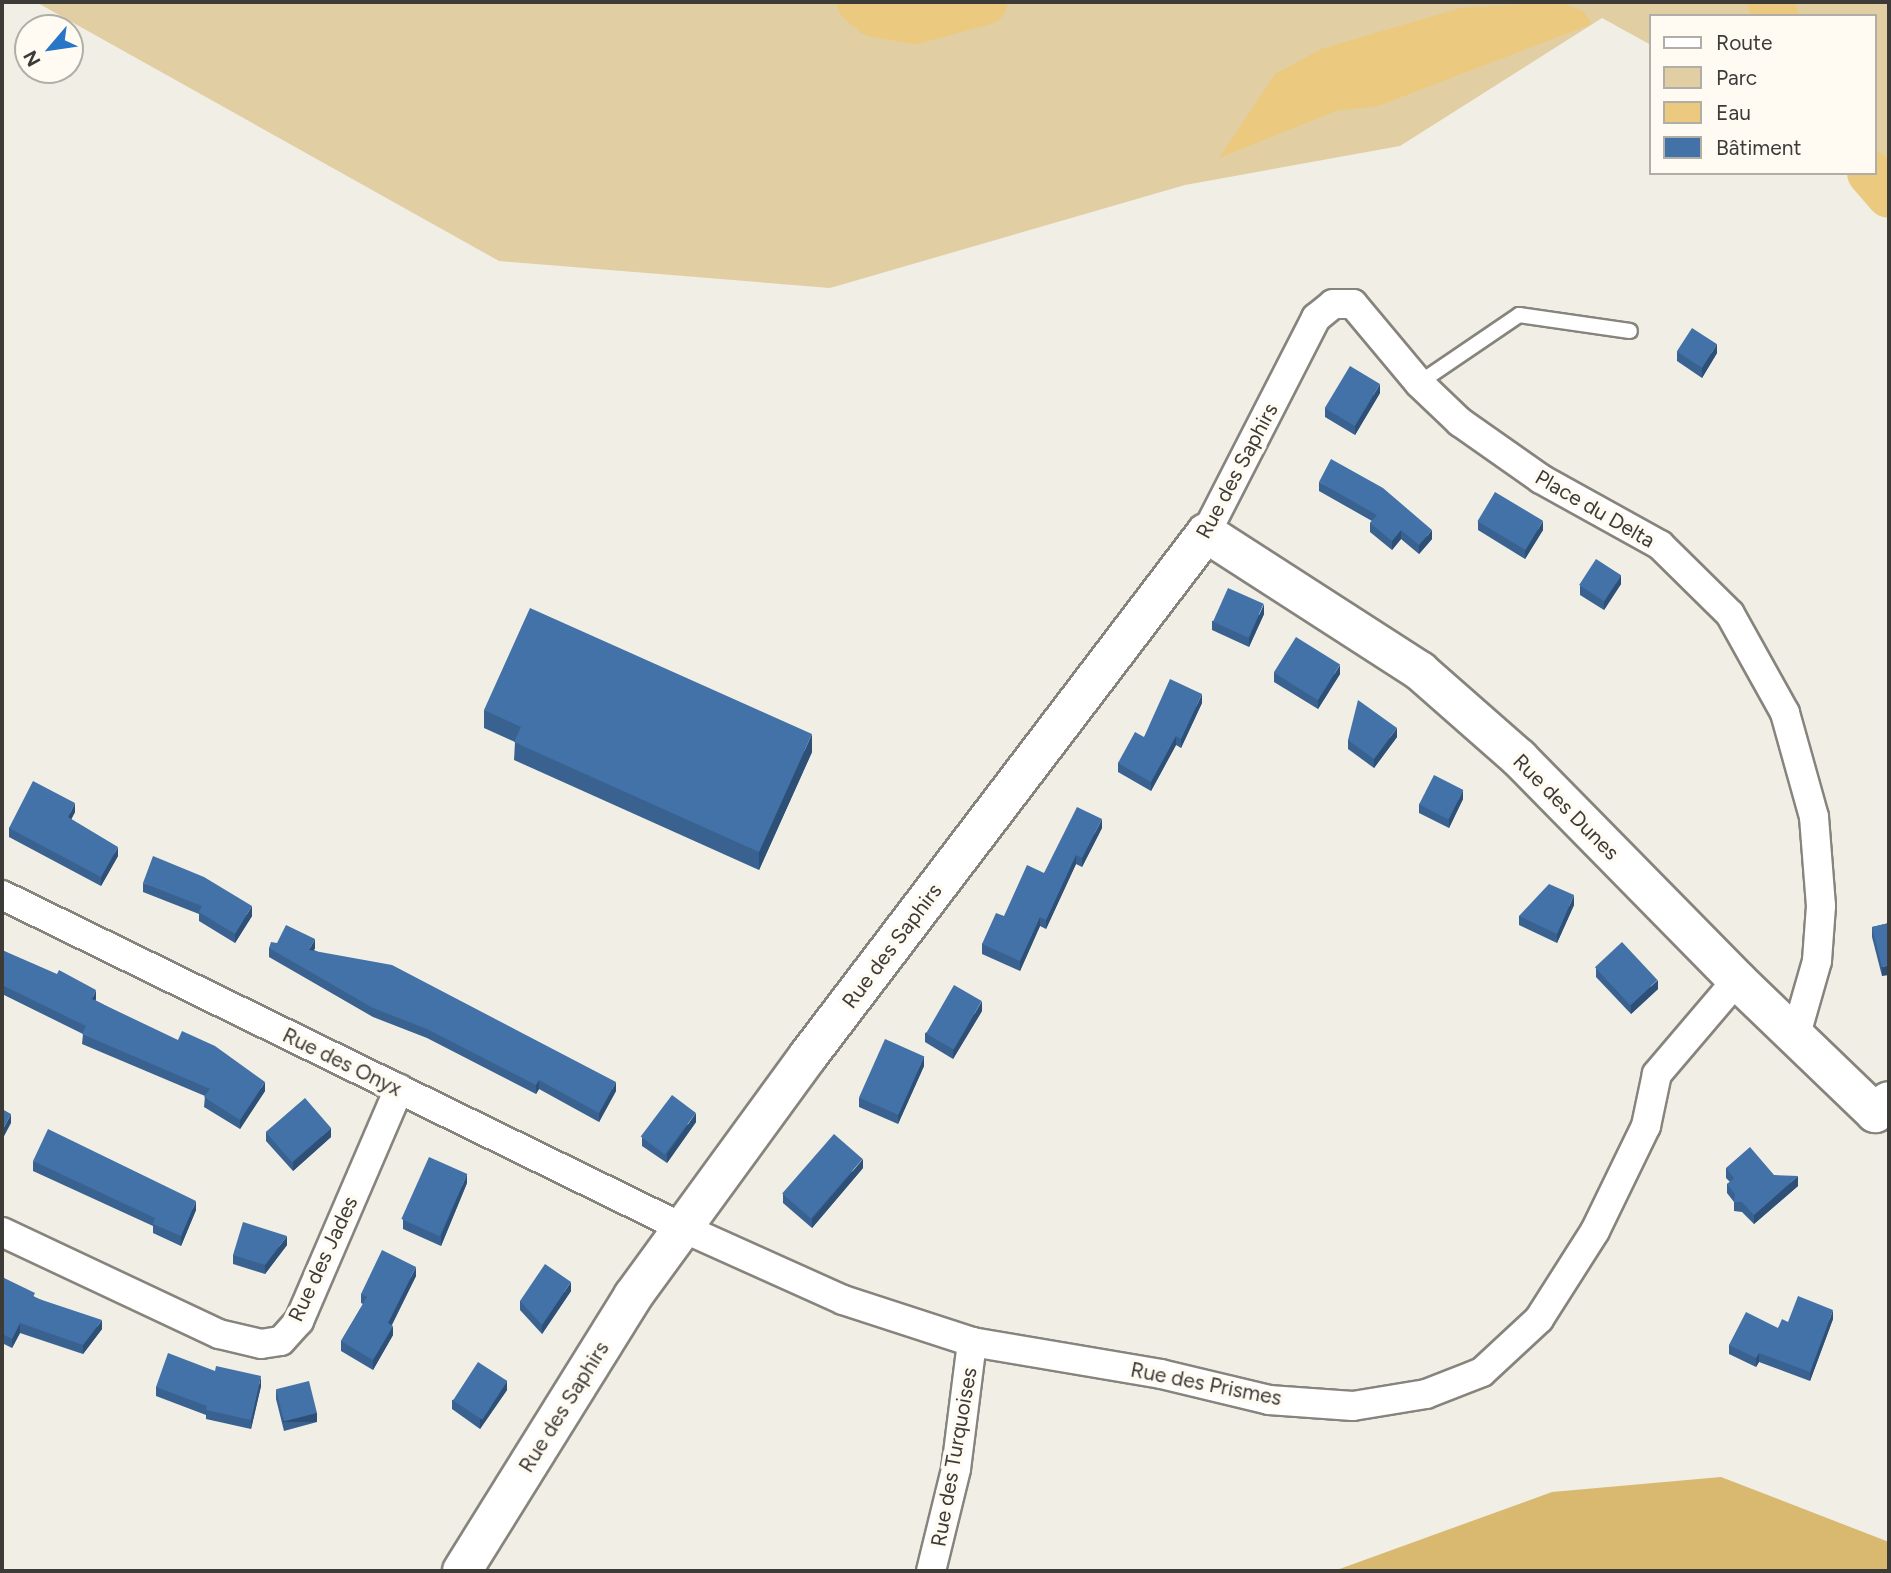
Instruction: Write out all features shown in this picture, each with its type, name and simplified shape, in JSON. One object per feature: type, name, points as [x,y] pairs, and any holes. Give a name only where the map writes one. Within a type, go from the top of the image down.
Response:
[{"type":"street","name":"Place du Delta","points":[[1316,318],[1333,304],[1353,304],[1419,383],[1460,422],[1541,479],[1660,545],[1730,614],[1785,713],[1814,817],[1821,906],[1817,961],[1796,1034]]},
{"type":"street","name":"Rue des Saphirs","points":[[462,1571],[633,1296],[807,1056],[1206,533],[1316,318]]},
{"type":"street","name":"Rue des Dunes","points":[[1206,533],[1420,671],[1519,758],[1737,980],[1885,1113]]},
{"type":"street","name":"Rue des Onyx","points":[[2,895],[683,1228]]},
{"type":"street","name":"Rue des Prismes","points":[[683,1228],[810,1287],[972,1342],[1161,1374],[1269,1400],[1353,1406],[1426,1394],[1482,1372],[1539,1319],[1595,1231],[1646,1126],[1657,1074],[1737,980]]},
{"type":"street","name":"Rue des Jades","points":[[2,1232],[219,1334],[261,1344],[281,1341],[299,1321],[398,1089]]},
{"type":"street","name":"Rue des Turquoises","points":[[931,1571],[956,1469],[972,1342]]},
{"type":"lane","points":[[1419,383],[1519,315],[1630,331]]},
{"type":"green space","points":[[36,2],[1889,2],[1889,176],[1877,169],[1877,14],[1650,14],[1650,44],[1602,18],[1400,146],[1185,185],[830,288],[499,261],[84,29],[84,14],[57,14]]},
{"type":"shaded area","points":[[1721,1477],[1889,1542],[1889,1571],[1334,1571],[1552,1492]]},
{"type":"water","points":[[1559,2],[1583,11],[1592,24],[1378,106],[1336,111],[1219,158],[1275,74],[1321,49],[1460,8]]},
{"type":"building","points":[[1692,328],[1717,344],[1702,368],[1677,351]]},
{"type":"building","points":[[1350,366],[1380,384],[1355,426],[1325,408]]},
{"type":"building","points":[[1331,459],[1383,488],[1432,530],[1419,545],[1401,530],[1392,541],[1370,523],[1377,515],[1319,482]]},
{"type":"building","points":[[1495,492],[1543,521],[1525,550],[1477,521]]},
{"type":"building","points":[[1596,559],[1621,575],[1604,601],[1579,585]]},
{"type":"building","points":[[1228,588],[1264,604],[1249,638],[1213,622]]},
{"type":"building","points":[[530,608],[812,734],[759,852],[514,742],[521,727],[484,710]]},
{"type":"building","points":[[1296,637],[1340,665],[1318,700],[1274,673]]},
{"type":"building","points":[[1170,679],[1202,694],[1181,739],[1176,736],[1151,782],[1118,763],[1135,732],[1144,737]]},
{"type":"building","points":[[1358,700],[1397,728],[1374,759],[1348,740]]},
{"type":"building","points":[[1434,775],[1463,790],[1448,819],[1419,804]]},
{"type":"building","points":[[33,781],[75,803],[68,817],[118,847],[101,877],[9,828]]},
{"type":"building","points":[[1077,807],[1102,819],[1082,858],[1076,855],[1046,920],[1040,917],[1020,961],[982,944],[996,913],[1004,916],[1027,865],[1044,873]]},
{"type":"building","points":[[153,856],[204,877],[252,906],[235,934],[199,912],[202,906],[143,883]]},
{"type":"building","points":[[1549,884],[1574,895],[1557,934],[1519,916]]},
{"type":"building","points":[[1889,923],[1889,965],[1882,967],[1872,927]]},
{"type":"building","points":[[286,925],[315,939],[309,950],[392,965],[616,1082],[599,1113],[539,1080],[536,1085],[427,1029],[373,1008],[269,948],[271,942],[277,943]]},
{"type":"building","points":[[1622,942],[1657,980],[1630,1005],[1595,967]]},
{"type":"building","points":[[2,950],[57,974],[59,970],[96,990],[92,999],[178,1040],[182,1031],[215,1046],[265,1082],[240,1120],[204,1097],[210,1089],[82,1034],[86,1026],[2,985]]},
{"type":"building","points":[[954,985],[982,1001],[954,1049],[926,1033]]},
{"type":"building","points":[[885,1039],[924,1056],[898,1115],[859,1097]]},
{"type":"building","points":[[672,1095],[696,1113],[665,1155],[641,1137]]},
{"type":"building","points":[[305,1098],[331,1128],[292,1162],[266,1132]]},
{"type":"building","points":[[2,1109],[11,1114],[2,1131]]},
{"type":"building","points":[[48,1129],[196,1201],[181,1236],[153,1224],[155,1218],[33,1161]]},
{"type":"building","points":[[834,1134],[863,1159],[811,1219],[782,1194]]},
{"type":"building","points":[[1750,1147],[1774,1175],[1798,1176],[1754,1215],[1742,1202],[1734,1202],[1735,1194],[1727,1184],[1734,1178],[1726,1168]]},
{"type":"building","points":[[429,1157],[467,1174],[440,1236],[401,1219]]},
{"type":"building","points":[[243,1222],[287,1236],[265,1265],[233,1255]]},
{"type":"building","points":[[382,1250],[416,1267],[388,1323],[393,1326],[373,1360],[341,1341],[367,1297],[361,1294]]},
{"type":"building","points":[[545,1264],[571,1282],[542,1325],[520,1301]]},
{"type":"building","points":[[2,1277],[35,1293],[33,1297],[102,1320],[83,1345],[20,1323],[12,1339],[2,1334]]},
{"type":"building","points":[[1798,1296],[1833,1310],[1810,1372],[1759,1353],[1756,1358],[1729,1345],[1746,1312],[1778,1328],[1782,1319],[1788,1322]]},
{"type":"building","points":[[168,1353],[215,1371],[216,1366],[261,1376],[251,1420],[206,1410],[207,1406],[156,1387]]},
{"type":"building","points":[[478,1362],[507,1381],[482,1420],[453,1401]]},
{"type":"building","points":[[309,1381],[317,1413],[284,1421],[276,1389]]},
{"type":"waterway","points":[[860,2],[875,14],[914,21],[985,2]]},
{"type":"waterway","points":[[1770,2],[1775,14]]},
{"type":"waterway","points":[[1872,175],[1889,195]]}]
